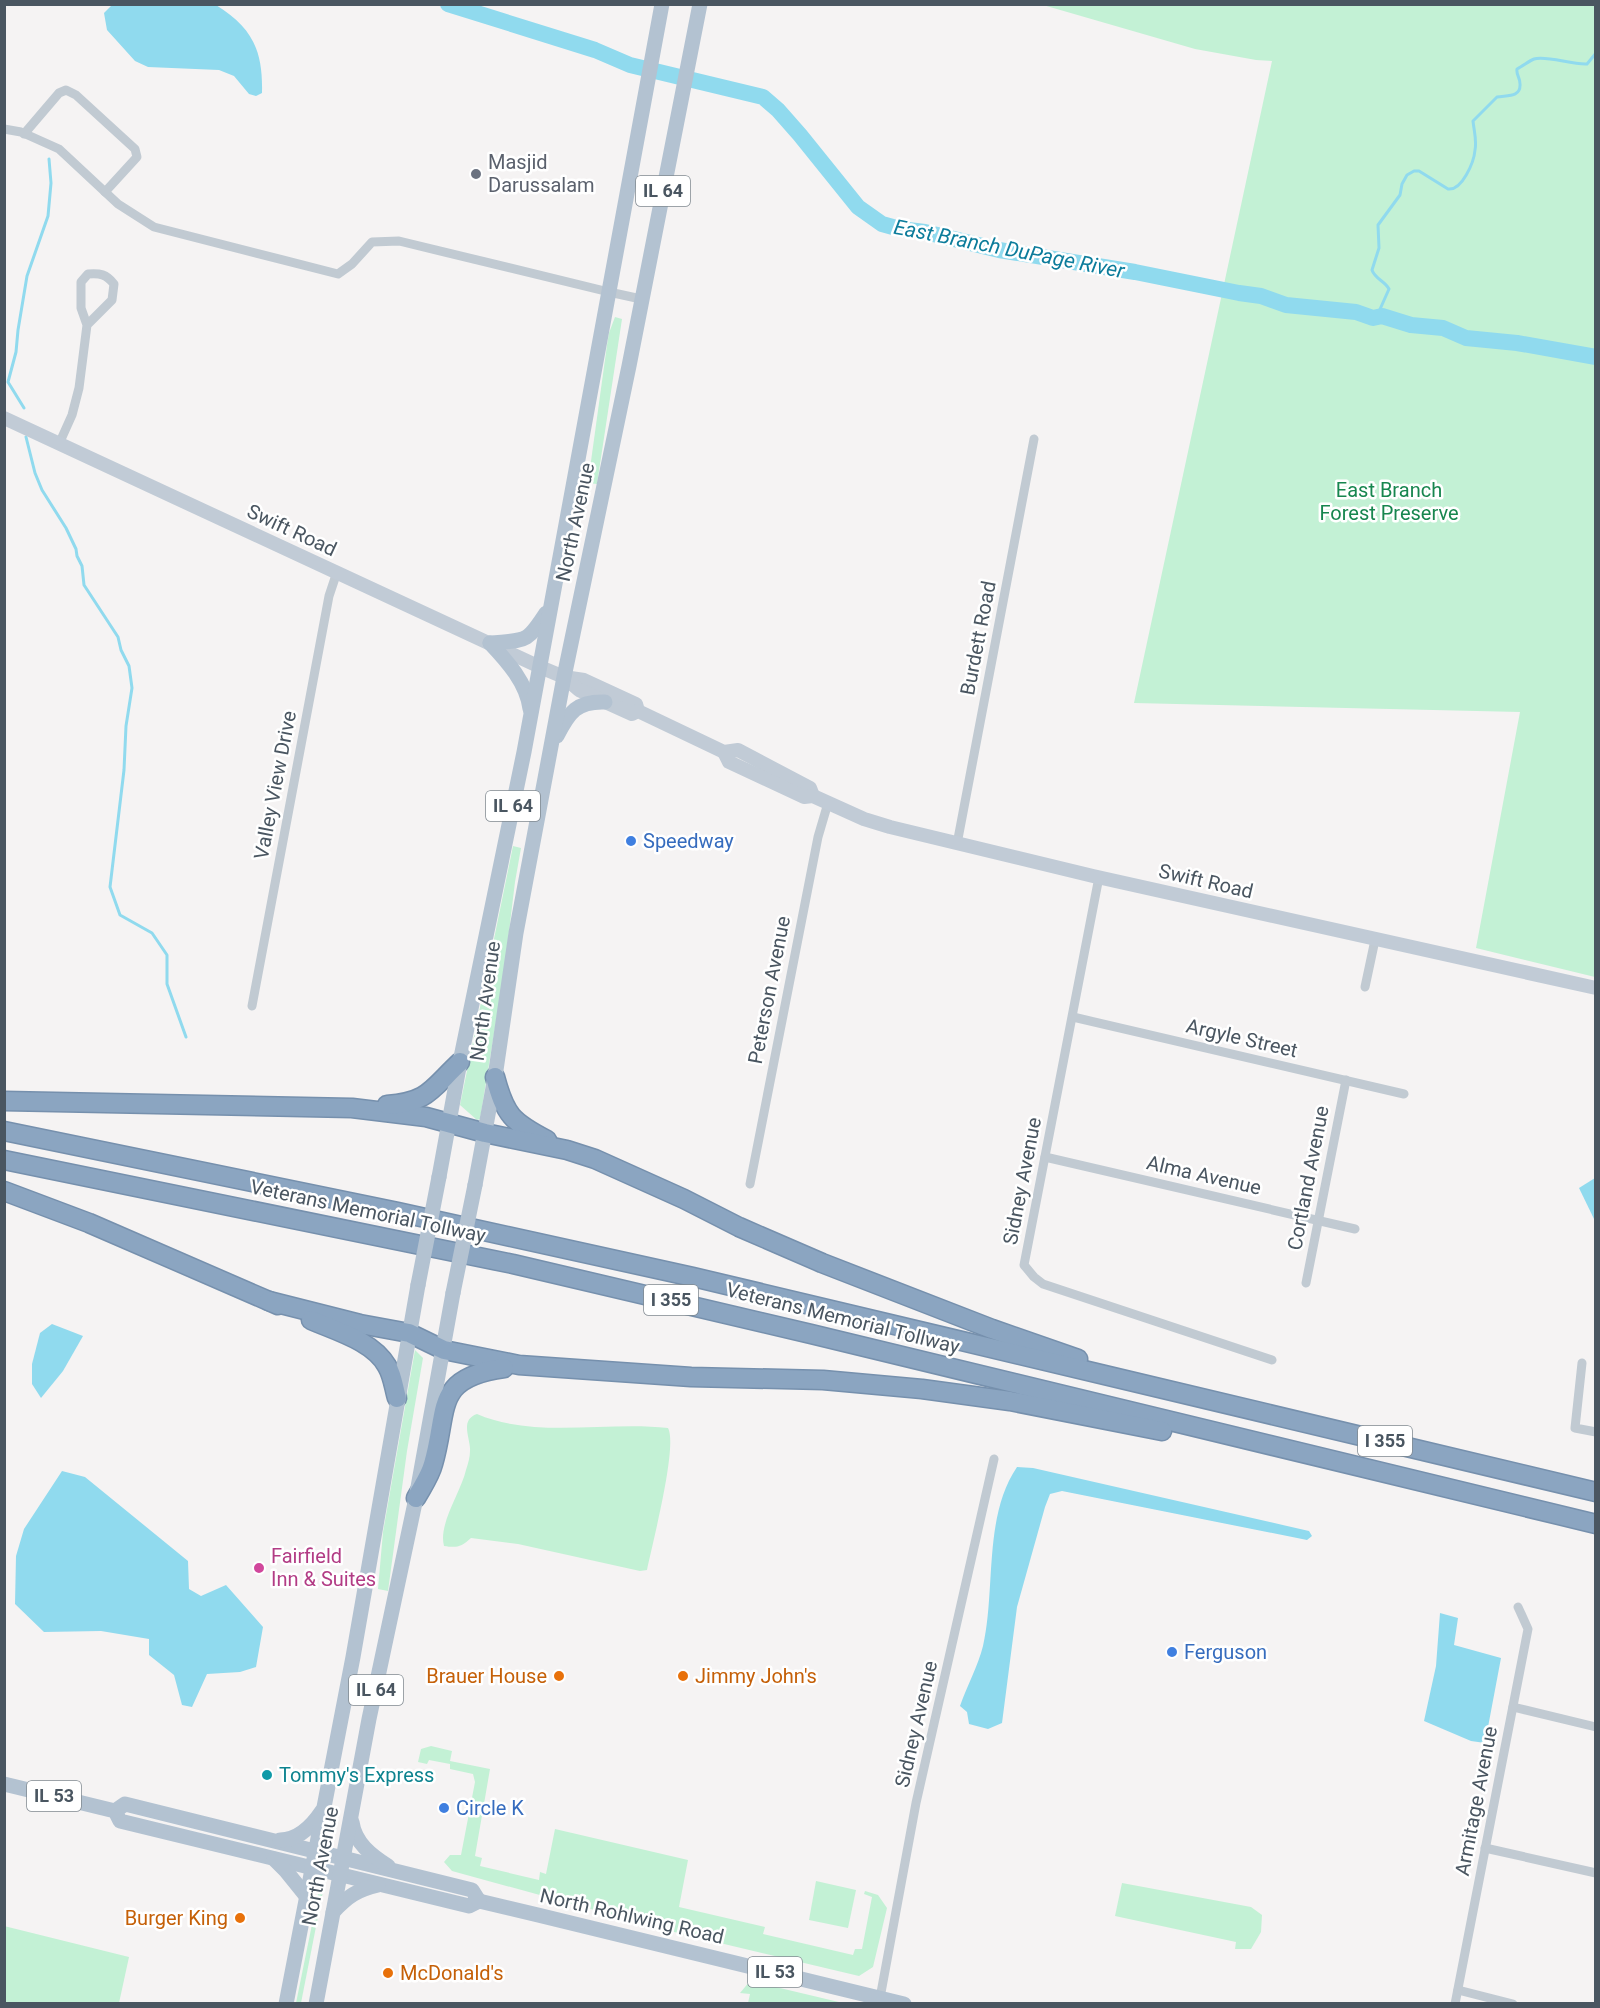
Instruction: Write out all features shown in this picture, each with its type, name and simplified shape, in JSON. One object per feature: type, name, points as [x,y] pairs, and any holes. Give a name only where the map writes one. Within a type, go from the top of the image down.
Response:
[{"type":"highway","points":[[4,1101],[352,1108],[398,1105],[418,1101],[428,1095],[460,1062]]},
{"type":"highway","points":[[495,1077],[501,1101],[508,1113],[530,1131],[567,1150]]},
{"type":"highway","points":[[352,1108],[426,1117],[485,1133],[567,1150],[595,1159],[684,1199],[739,1227],[822,1263],[992,1329],[1173,1393]]},
{"type":"highway","name":"Veterans Memorial Tollway","points":[[4,1131],[518,1237],[1596,1492]]},
{"type":"highway","name":"Veterans Memorial Tollway","points":[[4,1160],[384,1236],[546,1272],[1596,1524]]},
{"type":"highway","points":[[4,1191],[89,1223],[269,1300],[368,1346],[387,1365],[397,1398]]},
{"type":"highway","points":[[269,1300],[360,1324],[409,1333],[444,1350],[519,1365],[691,1377],[822,1380],[922,1389],[1010,1401],[1194,1437],[1332,1460]]},
{"type":"highway","points":[[416,1498],[433,1466],[444,1405],[450,1395],[462,1381],[474,1374],[519,1365]]},
{"type":"main road","name":"North Avenue","points":[[286,2004],[367,1578],[418,1285],[460,1062],[531,717],[662,4]]},
{"type":"main road","name":"North Avenue","points":[[316,2004],[485,1133],[516,933],[564,677],[700,4]]},
{"type":"main road","points":[[490,644],[526,639],[533,633],[551,605]]},
{"type":"main road","points":[[490,644],[523,686],[531,717]]},
{"type":"main road","points":[[547,767],[558,735],[573,710],[584,703],[606,702]]},
{"type":"main road","name":"IL 53","points":[[4,1784],[114,1811],[120,1821],[340,1875]]},
{"type":"main road","name":"IL 53","points":[[114,1811],[125,1804],[343,1858]]},
{"type":"main road","points":[[268,1840],[288,1840],[303,1833],[313,1826],[324,1809]]},
{"type":"main road","points":[[351,1816],[356,1839],[378,1860],[399,1872]]},
{"type":"main road","name":"North Rohlwing Road","points":[[343,1858],[472,1890],[479,1901]]},
{"type":"main road","points":[[274,1859],[307,1897]]},
{"type":"main road","name":"North Rohlwing Road","points":[[340,1875],[469,1906],[479,1901],[880,1998]]},
{"type":"main road","points":[[333,1912],[359,1890],[380,1884]]},
{"type":"main road","name":"IL 53","points":[[880,1998],[904,2004]]},
{"type":"street","points":[[24,134],[59,93],[66,90],[76,95],[135,149],[137,157],[105,192]]},
{"type":"street","points":[[4,129],[24,134],[59,149],[118,204],[154,227],[338,274],[352,264],[372,242],[399,241],[641,298]]},
{"type":"street","points":[[59,444],[72,416],[79,388],[87,325],[81,308],[81,282],[88,274],[100,273],[114,284],[112,300],[87,325]]},
{"type":"street","name":"Swift Road","points":[[4,417],[540,667],[605,689],[636,704],[638,711],[724,752],[729,762],[804,797],[813,796],[864,819],[957,844],[1099,877],[1596,988]]},
{"type":"street","name":"Burdett Road","points":[[957,844],[1034,439]]},
{"type":"street","name":"Valley View Drive","points":[[252,1006],[329,596],[337,572]]},
{"type":"street","name":"Swift Road","points":[[564,677],[579,690],[632,714],[638,711]]},
{"type":"street","name":"Peterson Avenue","points":[[750,1184],[818,837],[828,803]]},
{"type":"street","name":"Sidney Avenue","points":[[1099,877],[1024,1265],[1043,1284],[1272,1360]]},
{"type":"street","points":[[1365,987],[1376,940]]},
{"type":"street","name":"Argyle Street","points":[[1072,1017],[1404,1094]]},
{"type":"street","name":"Cortland Avenue","points":[[1306,1283],[1346,1080]]},
{"type":"street","name":"Alma Avenue","points":[[1045,1157],[1355,1229]]},
{"type":"street","points":[[1582,1363],[1575,1428],[1596,1432]]},
{"type":"street","name":"Sidney Avenue","points":[[880,1998],[916,1803],[994,1459]]},
{"type":"street","name":"Armitage Avenue","points":[[1455,2004],[1528,1629],[1518,1607]]},
{"type":"street","points":[[1513,1707],[1596,1727]]},
{"type":"street","points":[[1485,1848],[1596,1873]]},
{"type":"street","points":[[1458,1990],[1513,2004]]},
{"type":"green space","name":"East Branch Forest Preserve","points":[[1043,5],[1595,5],[1595,977],[1476,948],[1520,712],[1134,703],[1272,61],[1195,49]]},
{"type":"green space","points":[[615,317],[622,319],[597,484],[588,483],[607,345]]},
{"type":"green space","points":[[513,846],[521,848],[504,973],[480,1119],[477,1120],[460,1105]]},
{"type":"green space","points":[[415,1350],[423,1358],[407,1451],[388,1591],[378,1589],[383,1532]]},
{"type":"green space","points":[[477,1414],[522,1426],[546,1428],[645,1426],[668,1428],[670,1454],[647,1570],[640,1571],[518,1544],[471,1538],[459,1546],[444,1546],[444,1528],[469,1458],[468,1421]]},
{"type":"green space","points":[[431,1746],[452,1751],[450,1761],[490,1769],[475,1856],[482,1858],[480,1866],[539,1880],[540,1872],[546,1874],[555,1829],[688,1860],[679,1907],[765,1927],[763,1934],[853,1955],[855,1949],[862,1949],[872,1897],[864,1894],[865,1891],[878,1895],[887,1908],[873,1967],[859,1976],[678,1933],[452,1871],[444,1862],[450,1855],[461,1855],[475,1782],[473,1774],[450,1769],[450,1764],[429,1760],[427,1764],[418,1762],[421,1749]]},
{"type":"green space","points":[[816,1881],[856,1890],[848,1928],[809,1920]]},
{"type":"green space","points":[[1122,1883],[1251,1907],[1262,1915],[1261,1932],[1251,1949],[1235,1949],[1236,1942],[1115,1916]]},
{"type":"green space","points":[[320,1885],[324,1886],[301,2003],[296,2003]]},
{"type":"green space","points":[[4,1926],[129,1957],[119,2003],[5,2003]]},
{"type":"green space","points":[[750,1981],[843,2003],[748,2003],[750,1994],[740,1993]]},
{"type":"water","points":[[112,5],[216,5],[239,23],[253,42],[258,53],[262,93],[256,96],[249,94],[234,76],[219,70],[148,67],[135,61],[107,30],[104,13]]},
{"type":"water","points":[[1596,1178],[1595,1221],[1579,1188]]},
{"type":"water","points":[[52,1324],[83,1336],[63,1371],[41,1398],[32,1384],[32,1364],[40,1333]]},
{"type":"water","points":[[1017,1467],[1033,1468],[1309,1531],[1312,1536],[1307,1540],[1062,1491],[1050,1494],[1017,1607],[1002,1723],[988,1729],[969,1724],[967,1712],[960,1706],[983,1646],[999,1508],[1006,1487]]},
{"type":"water","points":[[62,1471],[85,1477],[188,1561],[189,1589],[201,1596],[226,1585],[263,1627],[256,1667],[240,1672],[207,1674],[192,1707],[182,1705],[174,1675],[149,1655],[149,1639],[101,1631],[44,1632],[15,1604],[16,1556],[24,1529]]},
{"type":"water","points":[[1440,1613],[1458,1618],[1454,1645],[1501,1658],[1485,1743],[1471,1741],[1424,1721],[1436,1666]]},
{"type":"waterway","name":"East Branch DuPage River","points":[[448,4],[595,50],[630,65],[763,97],[800,135],[858,207],[882,224],[999,250],[1135,272],[1261,296],[1286,305],[1356,312],[1373,318],[1382,316],[1411,325],[1443,328],[1466,338],[1517,343],[1596,357]]},
{"type":"waterway","points":[[1377,316],[1389,289],[1372,270],[1379,248],[1378,225],[1400,195],[1407,175],[1419,171],[1448,189],[1458,185],[1470,168],[1474,155],[1476,143],[1473,121],[1497,97],[1518,92],[1520,84],[1517,69],[1539,58],[1587,64],[1596,53]]},
{"type":"waterway","points":[[24,408],[8,382],[16,352],[27,276],[48,216],[51,183],[49,159]]},
{"type":"waterway","points":[[26,437],[42,490],[66,528],[76,549],[82,566],[84,585],[118,637],[121,650],[129,666],[132,688],[110,887],[120,915],[152,933],[167,955],[167,984],[186,1037]]},
{"type":"place","name":"Masjid Darussalam","points":[[476,174]]},
{"type":"place","name":"Speedway","points":[[631,841]]},
{"type":"place","name":"Fairfield Inn & Suites","points":[[259,1568]]},
{"type":"place","name":"Ferguson","points":[[1172,1652]]},
{"type":"place","name":"Brauer House","points":[[559,1676]]},
{"type":"place","name":"Jimmy John's","points":[[683,1676]]},
{"type":"place","name":"Tommy's Express","points":[[267,1775]]},
{"type":"place","name":"Circle K","points":[[444,1808]]},
{"type":"place","name":"Burger King","points":[[240,1918]]},
{"type":"place","name":"McDonald's","points":[[388,1973]]}]
